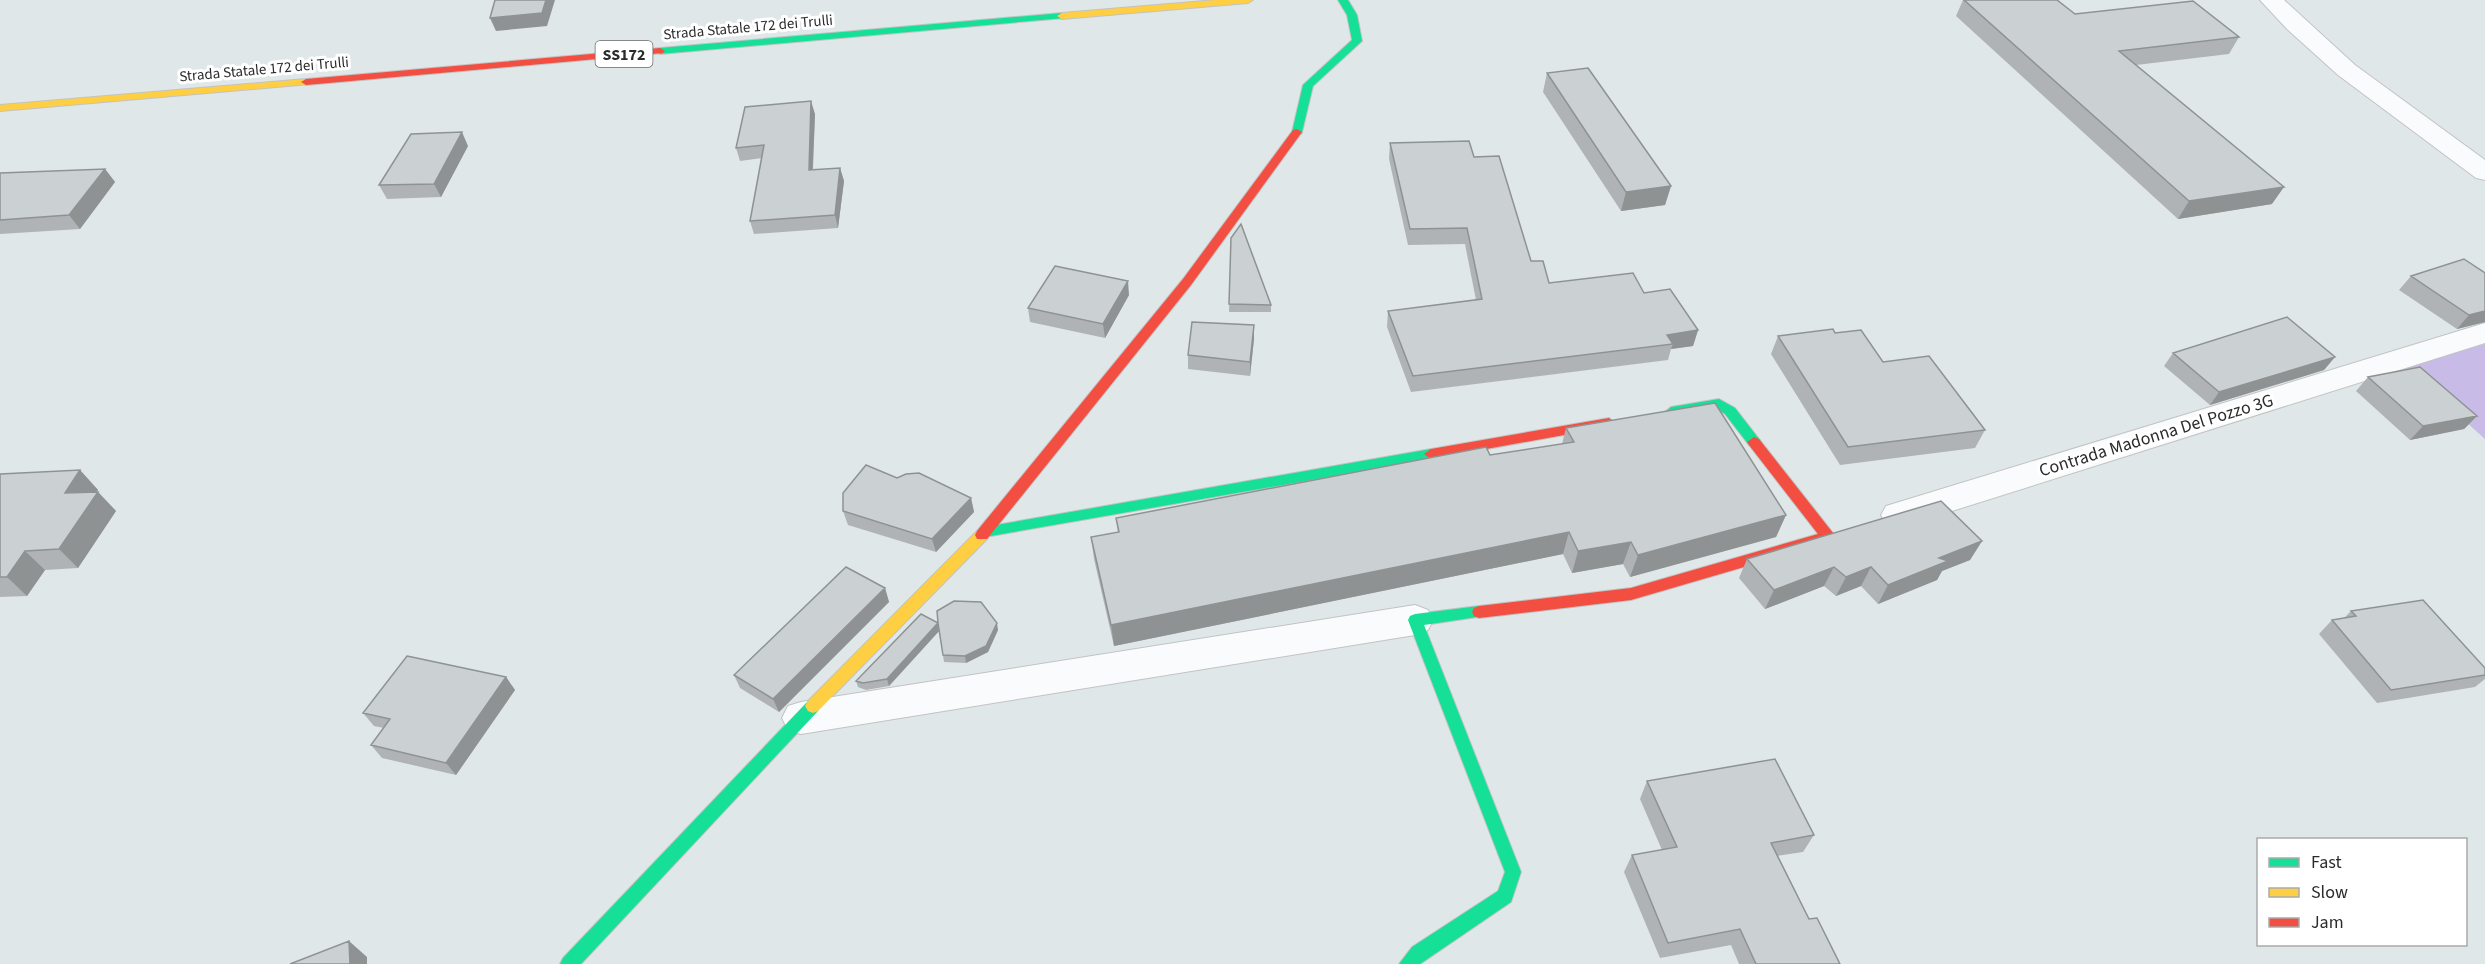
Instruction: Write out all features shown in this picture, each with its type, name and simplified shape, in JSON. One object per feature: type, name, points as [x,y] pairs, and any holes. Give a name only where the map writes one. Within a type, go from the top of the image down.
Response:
[{"type":"street","name":"Strada Statale 172 dei Trulli","points":[[0,108],[1248,0]]},
{"type":"street","points":[[569,964],[801,718],[985,532],[1187,282],[1298,130],[1308,85],[1357,41],[1352,15],[1343,0]]},
{"type":"street","points":[[2271,0],[2293,24],[2374,91],[2485,172]]},
{"type":"street","name":"Contrada Madonna Del Pozzo 3G","points":[[1850,530],[2485,333]]},
{"type":"street","points":[[801,718],[1415,620],[1631,594],[1850,530],[1730,411],[1719,404],[1660,414]]},
{"type":"street","points":[[985,532],[1625,420]]},
{"type":"street","points":[[1408,964],[1419,953],[1505,896],[1513,872],[1415,620]]},
{"type":"shaded area","points":[[2485,344],[2485,439],[2404,366]]},
{"type":"building","points":[[495,0],[546,0],[542,13],[490,18]]},
{"type":"building","points":[[1964,0],[2057,0],[2075,14],[2193,1],[2239,37],[2119,51],[2284,187],[2189,201]]},
{"type":"building","points":[[1588,68],[1671,186],[1626,192],[1547,73]]},
{"type":"building","points":[[811,101],[809,170],[840,168],[835,215],[750,221],[764,145],[736,148],[745,107]]},
{"type":"building","points":[[462,132],[434,184],[379,185],[411,134]]},
{"type":"building","points":[[1469,141],[1474,157],[1499,156],[1531,261],[1543,261],[1549,283],[1633,273],[1644,293],[1670,289],[1698,330],[1667,335],[1673,344],[1413,376],[1388,311],[1482,299],[1467,228],[1410,229],[1390,143]]},
{"type":"building","points":[[105,169],[69,215],[0,220],[0,173]]},
{"type":"building","points":[[1241,224],[1271,305],[1229,304],[1231,238]]},
{"type":"building","points":[[2464,259],[2485,273],[2485,311],[2469,315],[2411,276]]},
{"type":"building","points":[[1055,266],[1128,281],[1103,324],[1028,308]]},
{"type":"building","points":[[2287,317],[2335,357],[2219,392],[2173,353]]},
{"type":"building","points":[[1192,322],[1254,325],[1250,362],[1188,355]]},
{"type":"building","points":[[1833,329],[1835,333],[1861,330],[1883,362],[1929,356],[1985,430],[1848,447],[1778,336]]},
{"type":"building","points":[[2420,367],[2477,416],[2423,426],[2368,377]]},
{"type":"building","points":[[1715,403],[1786,515],[1638,555],[1631,542],[1578,551],[1569,532],[1111,625],[1091,537],[1119,532],[1116,518],[1486,447],[1490,455],[1574,442],[1566,428]]},
{"type":"building","points":[[866,465],[897,478],[906,474],[919,473],[971,498],[932,539],[843,511],[843,493]]},
{"type":"building","points":[[80,470],[65,493],[98,492],[59,549],[25,551],[7,577],[0,577],[0,474]]},
{"type":"building","points":[[1941,501],[1982,541],[1939,558],[1948,561],[1888,585],[1871,567],[1846,577],[1834,567],[1774,590],[1747,559]]},
{"type":"building","points":[[846,567],[885,588],[773,699],[734,675]]},
{"type":"building","points":[[2423,600],[2485,668],[2485,675],[2391,690],[2332,620],[2356,616],[2351,611]]},
{"type":"building","points":[[954,601],[981,602],[997,623],[986,646],[965,656],[943,655],[937,611]]},
{"type":"building","points":[[921,614],[938,623],[887,679],[863,683],[856,681]]},
{"type":"building","points":[[407,656],[506,677],[446,763],[371,745],[390,719],[363,713]]},
{"type":"building","points":[[1775,759],[1814,835],[1771,843],[1809,919],[1817,918],[1840,964],[1756,964],[1740,929],[1668,943],[1632,855],[1677,847],[1647,781]]},
{"type":"building","points":[[349,941],[350,964],[290,964]]},
{"type":"traffic: fast","points":[[1297,132],[1308,85],[1357,41],[1352,15],[1343,0]]},
{"type":"traffic: fast","points":[[660,51],[1062,16]]},
{"type":"traffic: fast","points":[[1671,412],[1719,404],[1730,411],[1754,442]]},
{"type":"traffic: fast","points":[[985,532],[1431,454]]},
{"type":"traffic: fast","points":[[1408,964],[1418,953],[1505,896],[1513,872],[1415,620],[1479,612]]},
{"type":"traffic: fast","points":[[569,964],[813,706]]},
{"type":"traffic: slow","points":[[1062,16],[1248,0]]},
{"type":"traffic: slow","points":[[0,108],[306,82]]},
{"type":"traffic: slow","points":[[813,706],[982,535]]},
{"type":"traffic: jam","points":[[306,82],[660,51]]},
{"type":"traffic: jam","points":[[982,535],[1187,282],[1297,132]]},
{"type":"traffic: jam","points":[[1431,454],[1609,423]]},
{"type":"traffic: jam","points":[[1479,612],[1631,594],[1828,537],[1754,442]]}]
